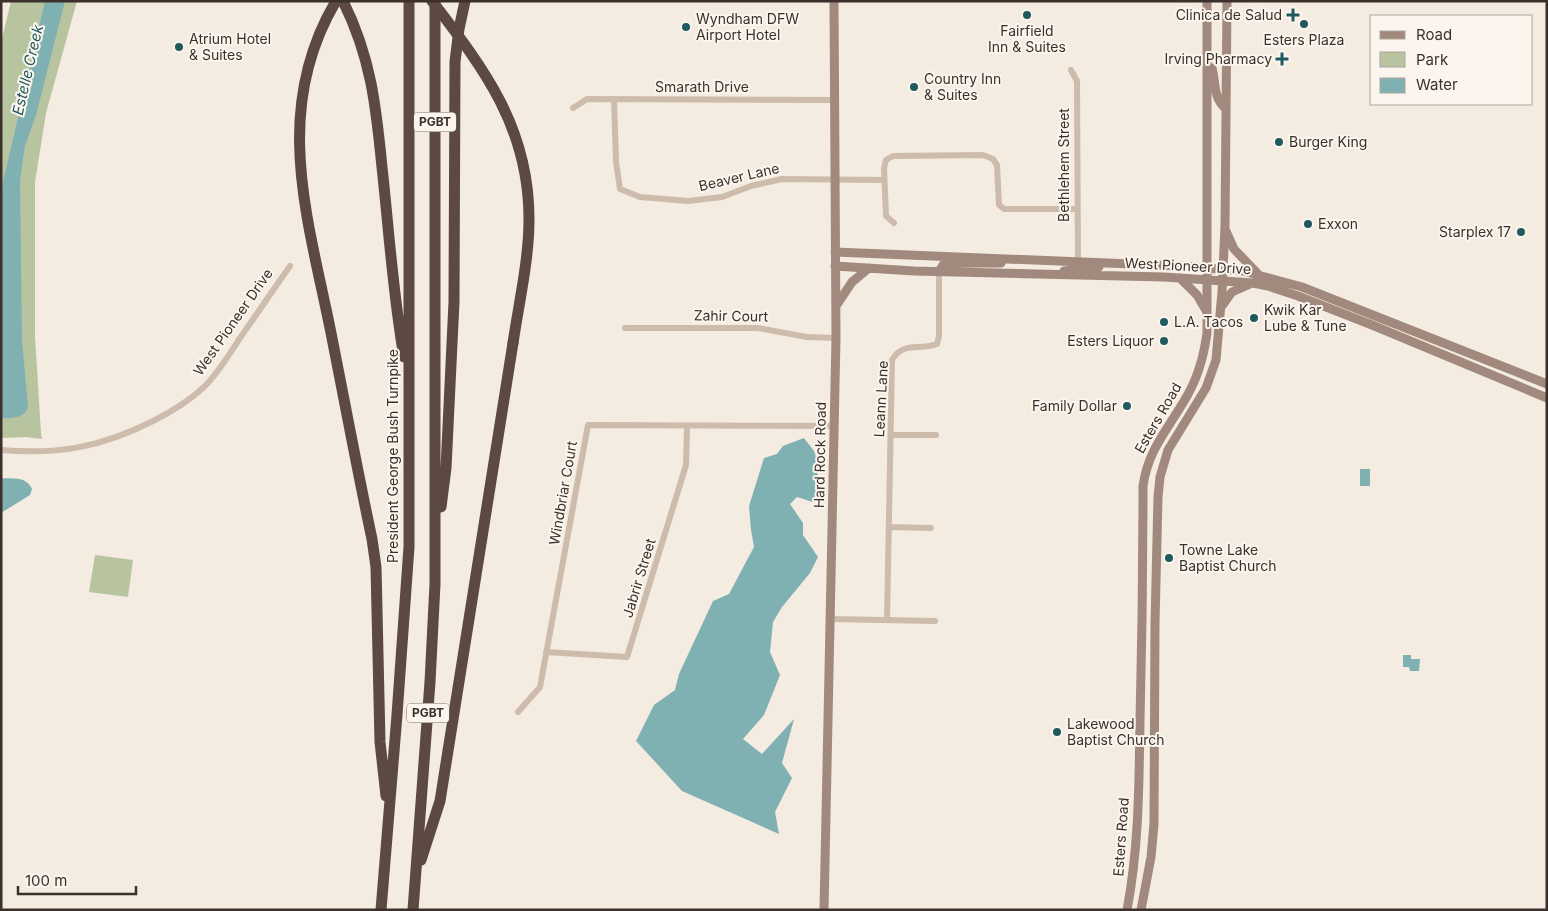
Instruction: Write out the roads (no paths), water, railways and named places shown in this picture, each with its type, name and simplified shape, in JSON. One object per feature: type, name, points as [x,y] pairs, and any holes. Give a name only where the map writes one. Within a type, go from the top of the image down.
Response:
[{"type":"highway","points":[[336,1],[321,31],[306,75],[299,117],[299,160],[303,191],[376,566],[380,742],[388,822]]},
{"type":"highway","points":[[343,1],[360,39],[372,84],[397,317],[409,394]]},
{"type":"highway","name":"President George Bush Turnpike","points":[[381,910],[408,569],[409,1]]},
{"type":"highway","points":[[415,884],[440,801],[528,241],[528,197],[522,159],[511,124],[489,78],[434,1]]},
{"type":"highway","name":"PGBT","points":[[414,910],[434,624],[434,1]]},
{"type":"highway","points":[[435,543],[446,468],[454,318],[455,62],[465,1]]},
{"type":"main road","name":"Hard Rock Road","points":[[824,910],[836,338],[834,1]]},
{"type":"main road","name":"Esters Road","points":[[1127,910],[1138,830],[1143,486],[1145,470],[1150,456],[1188,396],[1204,352],[1207,312],[1207,1]]},
{"type":"main road","name":"Esters Road","points":[[1141,910],[1151,857],[1154,824],[1156,520],[1160,477],[1168,450],[1206,388],[1216,360],[1221,309],[1225,227],[1227,1]]},
{"type":"main road","points":[[1207,56],[1219,103],[1225,108]]},
{"type":"main road","points":[[1207,108],[1225,108]]},
{"type":"main road","points":[[1221,309],[1232,292],[1255,279],[1234,249],[1225,227]]},
{"type":"main road","name":"West Pioneer Drive","points":[[835,252],[1223,268],[1255,279],[1302,287],[1547,384]]},
{"type":"main road","points":[[939,272],[943,265],[954,263],[1000,264],[1013,259]]},
{"type":"main road","points":[[1058,275],[1061,271],[1100,267],[1110,263]]},
{"type":"main road","name":"West Pioneer Drive","points":[[835,266],[939,272],[1222,280],[1255,279],[1268,286],[1372,325],[1547,398]]},
{"type":"main road","points":[[836,306],[852,282],[869,268]]},
{"type":"main road","points":[[1180,278],[1197,295],[1207,312]]},
{"type":"main road","points":[[1143,520],[1156,520]]},
{"type":"main road","points":[[1142,644],[1155,644]]},
{"type":"street","name":"Bethlehem Street","points":[[1071,70],[1076,81],[1078,262]]},
{"type":"street","name":"Smarath Drive","points":[[573,108],[587,99],[834,100]]},
{"type":"street","name":"Beaver Lane","points":[[614,99],[616,162],[620,189],[640,197],[688,201],[722,197],[752,186],[782,179],[835,179]]},
{"type":"street","points":[[894,222],[886,216],[884,180],[884,164],[889,157],[893,156],[983,156],[993,159],[997,165],[998,205],[1004,209],[1076,209]]},
{"type":"street","points":[[835,179],[884,180]]},
{"type":"street","name":"West Pioneer Drive","points":[[1,450],[52,451],[87,446],[123,436],[170,412],[203,388],[225,362],[290,266]]},
{"type":"street","name":"Leann Lane","points":[[887,620],[892,360],[897,352],[905,347],[926,348],[936,344],[940,336],[939,272]]},
{"type":"street","name":"Zahir Court","points":[[625,328],[758,328],[807,338],[836,338]]},
{"type":"street","name":"Windbriar Court","points":[[518,712],[540,687],[588,426],[834,426]]},
{"type":"street","name":"Jabrir Street","points":[[546,652],[627,657],[686,465],[687,426]]},
{"type":"street","points":[[891,435],[936,435]]},
{"type":"street","points":[[889,527],[931,528]]},
{"type":"street","points":[[829,619],[935,621]]},
{"type":"water","points":[[45,1],[65,1],[36,115],[25,146],[20,180],[22,340],[28,408],[20,416],[1,418],[1,191]]},
{"type":"water","points":[[804,438],[816,456],[818,477],[815,497],[813,502],[797,497],[790,504],[803,523],[803,535],[818,557],[810,573],[782,607],[773,622],[770,652],[780,675],[764,715],[743,739],[762,754],[794,719],[782,763],[792,778],[775,812],[779,834],[682,791],[636,741],[654,705],[675,690],[679,674],[713,601],[729,594],[754,547],[749,506],[764,458],[777,454],[783,446]]},
{"type":"water","points":[[1360,469],[1370,469],[1370,486],[1360,486]]},
{"type":"water","points":[[1,478],[23,480],[32,489],[30,495],[1,513]]},
{"type":"water","points":[[1403,655],[1411,655],[1411,659],[1420,659],[1419,671],[1410,671],[1409,667],[1403,667]]},
{"type":"place","name":"Fairfield Inn & Suites","points":[[1027,15]]},
{"type":"place","name":"Clinica de Salud","points":[[1293,15]]},
{"type":"place","name":"Esters Plaza","points":[[1304,24]]},
{"type":"place","name":"Wyndham DFW Airport Hotel","points":[[686,27]]},
{"type":"place","name":"Atrium Hotel & Suites","points":[[179,47]]},
{"type":"place","name":"Irving Pharmacy","points":[[1282,59]]},
{"type":"place","name":"Country Inn & Suites","points":[[914,87]]},
{"type":"place","name":"Burger King","points":[[1279,142]]},
{"type":"place","name":"Exxon","points":[[1308,224]]},
{"type":"place","name":"Starplex 17","points":[[1521,232]]},
{"type":"place","name":"Kwik Kar Lube & Tune","points":[[1254,318]]},
{"type":"place","name":"L.A. Tacos","points":[[1164,322]]},
{"type":"place","name":"Esters Liquor","points":[[1164,341]]},
{"type":"place","name":"Family Dollar","points":[[1127,406]]},
{"type":"place","name":"Towne Lake Baptist Church","points":[[1169,558]]},
{"type":"place","name":"Lakewood Baptist Church","points":[[1057,732]]},
{"type":"water label","name":"Estelle Creek","points":[[28,70]]}]
